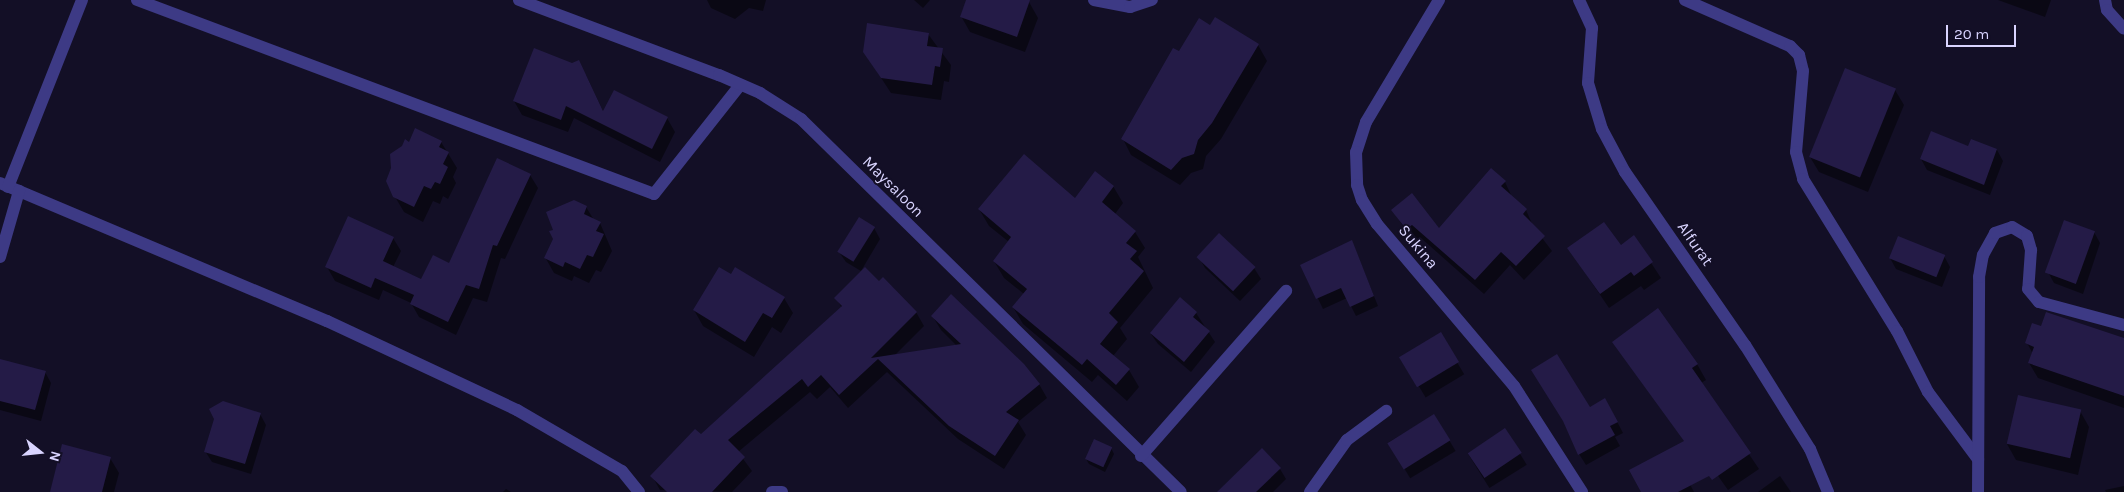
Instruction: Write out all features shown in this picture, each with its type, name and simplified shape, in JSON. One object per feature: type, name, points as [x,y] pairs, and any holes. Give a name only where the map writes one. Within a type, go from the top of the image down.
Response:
[{"type":"street","points":[[0,257],[9,187],[82,0]]},
{"type":"street","points":[[137,0],[654,194],[740,85]]},
{"type":"street","name":"Maysaloon","points":[[519,0],[740,85],[801,119],[1141,456],[1181,492]]},
{"type":"street","points":[[1094,0],[1130,7],[1152,0]]},
{"type":"street","name":"Sukina","points":[[1439,0],[1366,122],[1356,152],[1357,184],[1362,200],[1377,224],[1514,386],[1582,492]]},
{"type":"street","name":"Alfurat","points":[[1580,0],[1592,28],[1588,83],[1602,129],[1625,172],[1745,345],[1805,441],[1828,492]]},
{"type":"street","points":[[1685,0],[1790,46],[1800,54],[1803,71],[1796,152],[1803,179],[1897,331],[1928,392],[1978,459]]},
{"type":"street","points":[[2105,0],[2107,10],[2124,29]]},
{"type":"street","points":[[9,187],[327,321],[517,410],[622,471],[638,492]]},
{"type":"street","points":[[1978,492],[1979,277],[1983,255],[1995,233],[2012,227],[2027,236],[2031,250],[2028,289],[2039,302],[2124,326]]},
{"type":"street","points":[[1141,456],[1286,291]]},
{"type":"street","points":[[1310,492],[1347,440],[1386,411]]},
{"type":"street","points":[[772,492],[782,492]]},
{"type":"building","points":[[966,0],[1030,0],[1017,37],[960,17]]},
{"type":"building","points":[[1215,17],[1259,44],[1212,123],[1198,140],[1194,154],[1182,158],[1171,170],[1121,139],[1173,48],[1179,51],[1199,18],[1210,25]]},
{"type":"building","points":[[867,23],[929,33],[927,46],[943,48],[940,67],[935,66],[932,85],[881,78],[863,52]]},
{"type":"building","points":[[534,48],[572,63],[579,60],[603,111],[614,90],[668,117],[652,149],[566,106],[561,120],[513,101]]},
{"type":"building","points":[[1845,68],[1896,89],[1860,178],[1809,157]]},
{"type":"building","points":[[415,128],[442,141],[439,147],[449,152],[443,164],[448,167],[440,184],[435,182],[431,189],[424,186],[414,207],[393,197],[386,181],[391,168],[390,154],[402,146],[405,139],[409,142]]},
{"type":"building","points":[[1931,131],[1968,146],[1971,139],[1997,149],[1984,185],[1920,159]]},
{"type":"building","points":[[1024,154],[1075,198],[1095,171],[1114,186],[1102,202],[1136,231],[1126,243],[1137,251],[1130,259],[1144,271],[1109,313],[1118,322],[1100,344],[1130,369],[1116,385],[1087,359],[1082,365],[1012,307],[1027,289],[993,261],[1011,237],[978,209]]},
{"type":"building","points":[[497,158],[531,174],[497,246],[493,245],[479,289],[466,285],[448,322],[410,304],[414,295],[375,278],[371,288],[325,267],[348,216],[394,237],[383,261],[421,279],[433,255],[449,263]]},
{"type":"building","points":[[1491,168],[1506,181],[1501,186],[1527,209],[1523,214],[1545,236],[1516,266],[1501,252],[1475,280],[1412,225],[1406,229],[1391,210],[1412,193],[1439,228]]},
{"type":"building","points":[[574,200],[587,206],[584,214],[601,222],[596,231],[604,234],[593,257],[587,255],[580,269],[565,262],[563,267],[544,258],[553,239],[549,231],[553,230],[546,212]]},
{"type":"building","points":[[859,217],[875,227],[853,262],[837,252]]},
{"type":"building","points":[[2064,220],[2095,231],[2076,284],[2045,273]]},
{"type":"building","points":[[1604,222],[1621,245],[1634,235],[1653,262],[1634,276],[1631,272],[1600,294],[1567,248]]},
{"type":"building","points":[[1219,233],[1256,267],[1233,291],[1196,257]]},
{"type":"building","points":[[1898,236],[1945,255],[1936,277],[1889,258]]},
{"type":"building","points":[[1352,240],[1374,296],[1350,307],[1341,288],[1316,299],[1300,265]]},
{"type":"building","points":[[719,267],[731,274],[735,267],[785,297],[772,318],[763,313],[745,342],[693,310]]},
{"type":"building","points":[[865,267],[879,281],[883,277],[917,312],[871,358],[961,344],[931,316],[951,294],[1024,364],[1040,384],[1006,412],[1019,420],[995,456],[949,426],[878,359],[839,395],[821,375],[808,387],[802,379],[728,440],[745,457],[712,492],[667,492],[650,476],[695,429],[701,434],[842,306],[834,298]]},
{"type":"building","points":[[1180,297],[1197,312],[1193,317],[1210,331],[1184,362],[1150,333]]},
{"type":"building","points":[[1658,308],[1698,364],[1692,368],[1751,453],[1712,480],[1709,476],[1678,492],[1641,492],[1629,470],[1684,441],[1612,342]]},
{"type":"building","points":[[2046,312],[2124,338],[2124,396],[2028,363],[2034,347],[2025,343],[2032,323],[2041,326]]},
{"type":"building","points":[[1441,332],[1459,362],[1417,387],[1399,357]]},
{"type":"building","points":[[1557,354],[1590,407],[1605,398],[1618,422],[1610,426],[1615,435],[1578,455],[1563,421],[1531,370]]},
{"type":"building","points":[[0,359],[46,371],[35,410],[0,401]]},
{"type":"building","points":[[2018,395],[2081,410],[2070,458],[2007,444]]},
{"type":"building","points":[[223,401],[261,413],[245,464],[204,452],[214,419],[209,409]]},
{"type":"building","points":[[1434,414],[1450,440],[1404,469],[1387,443]]},
{"type":"building","points":[[1505,428],[1522,453],[1484,478],[1468,453]]},
{"type":"building","points":[[1094,439],[1112,447],[1103,467],[1085,459]]},
{"type":"building","points":[[62,444],[111,457],[102,492],[50,492]]},
{"type":"building","points":[[1262,448],[1281,468],[1256,492],[1217,492]]}]
